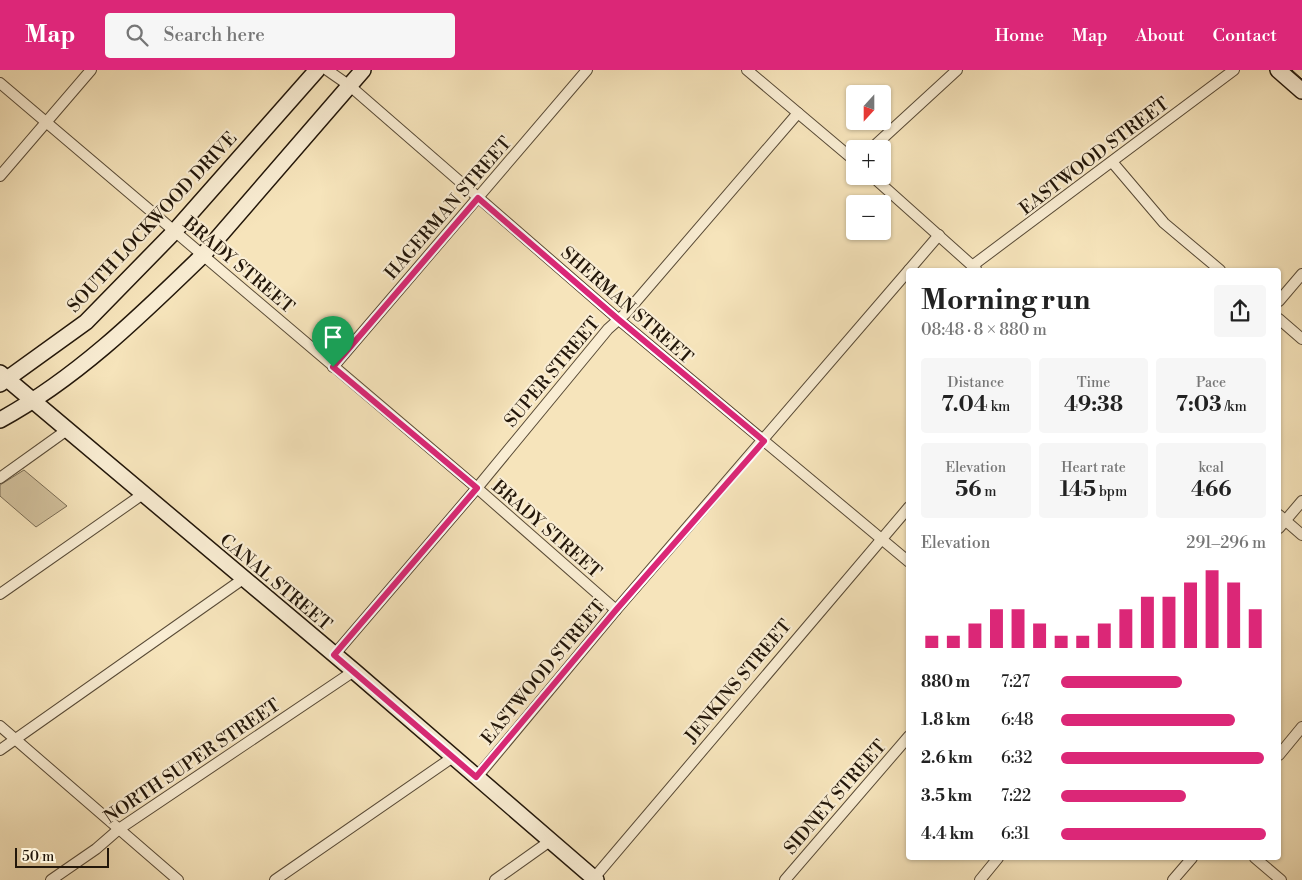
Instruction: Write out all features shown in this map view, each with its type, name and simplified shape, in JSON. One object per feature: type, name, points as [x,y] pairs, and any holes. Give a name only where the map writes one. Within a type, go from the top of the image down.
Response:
[{"type":"main road","name":"SOUTH LOCKWOOD DRIVE","points":[[3,379],[86,322],[174,232],[317,70]]},
{"type":"main road","points":[[0,420],[34,401],[114,340],[203,255],[363,70]]},
{"type":"main road","points":[[1278,70],[1302,91]]},
{"type":"main road","name":"CANAL STREET","points":[[3,379],[34,401],[354,671],[594,879]]},
{"type":"street","points":[[0,176],[91,70]]},
{"type":"street","name":"SHERMAN STREET","points":[[326,70],[350,86],[618,319],[906,560]]},
{"type":"street","name":"HAGERMAN STREET","points":[[333,367],[587,70]]},
{"type":"street","points":[[747,70],[846,153]]},
{"type":"street","points":[[881,140],[957,70]]},
{"type":"street","name":"EASTWOOD STREET","points":[[975,268],[1234,70]]},
{"type":"street","name":"BRADY STREET","points":[[0,83],[477,488],[616,610]]},
{"type":"street","name":"SUPER STREET","points":[[334,655],[618,319],[626,313],[798,113]]},
{"type":"street","points":[[1113,163],[1164,223],[1218,268]]},
{"type":"street","points":[[882,185],[975,268]]},
{"type":"street","name":"EASTWOOD STREET","points":[[911,268],[939,235]]},
{"type":"street","name":"EASTWOOD STREET","points":[[476,777],[616,610],[764,441],[906,274]]},
{"type":"street","points":[[1281,299],[1302,274]]},
{"type":"street","points":[[1281,321],[1302,339]]},
{"type":"street","points":[[0,478],[67,430]]},
{"type":"street","points":[[0,594],[143,494]]},
{"type":"street","points":[[1302,501],[1281,521],[1302,535]]},
{"type":"street","name":"JENKINS STREET","points":[[594,879],[906,510]]},
{"type":"street","points":[[0,750],[243,579]]},
{"type":"street","name":"NORTH SUPER STREET","points":[[51,880],[96,849],[119,829],[354,671]]},
{"type":"street","points":[[0,726],[178,880]]},
{"type":"street","points":[[1281,753],[1302,727]]},
{"type":"street","name":"SIDNEY STREET","points":[[785,880],[906,739]]},
{"type":"street","points":[[275,880],[453,757]]},
{"type":"street","points":[[495,880],[550,840]]},
{"type":"street","points":[[980,880],[996,860]]},
{"type":"street","points":[[1173,880],[1190,860]]},
{"type":"street","points":[[1257,860],[1281,880]]},
{"type":"shaded area","points":[[24,470],[67,506],[36,527],[0,496],[0,485]]},
{"type":"tram line","points":[[1292,70],[1302,79]]},
{"type":"route","points":[[478,198],[618,319],[764,441],[616,610],[476,777],[334,655],[477,488],[333,367],[478,198]]}]
